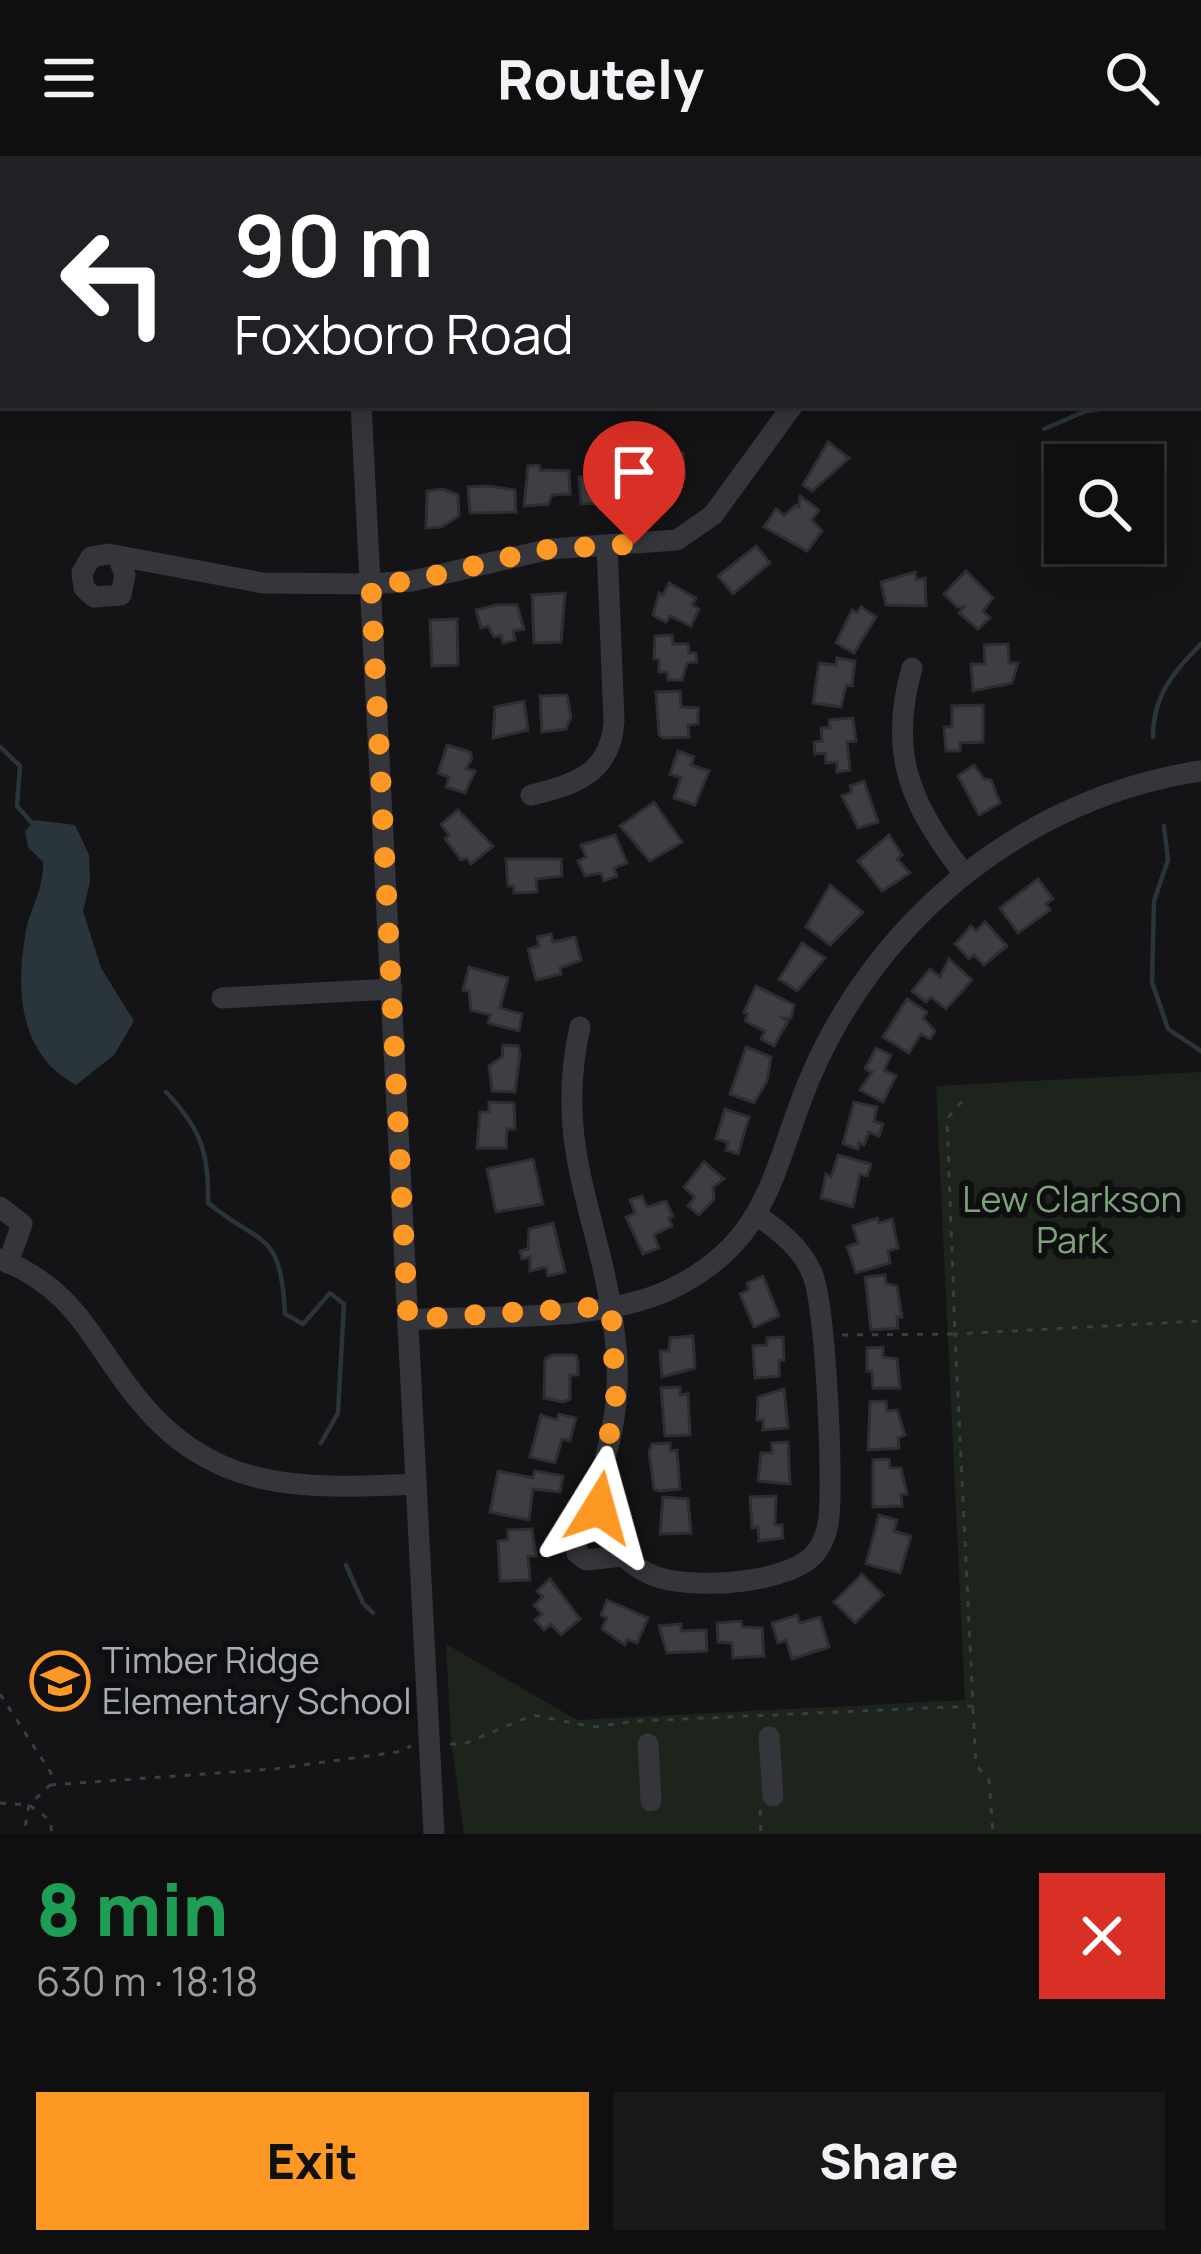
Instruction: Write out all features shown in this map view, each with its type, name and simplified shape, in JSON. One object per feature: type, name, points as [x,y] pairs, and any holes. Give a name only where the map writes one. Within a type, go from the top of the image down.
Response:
[{"type":"street","points":[[361,408],[434,1834]]},
{"type":"street","points":[[118,557],[262,583],[371,584],[412,581],[538,550],[677,540],[705,525],[792,408]]},
{"type":"street","points":[[531,795],[579,782],[593,772],[610,746],[614,721],[607,546]]},
{"type":"street","points":[[912,668],[902,718],[905,770],[923,818],[964,874]]},
{"type":"street","points":[[408,1319],[611,1306],[640,1301],[694,1276],[739,1238],[757,1215],[780,1170],[809,1081],[847,1005],[898,936],[964,874],[1055,816],[1136,785],[1201,771]]},
{"type":"street","points":[[222,998],[392,989]]},
{"type":"street","points":[[580,1027],[571,1067],[570,1131],[611,1306],[616,1404],[601,1471],[599,1508],[608,1535],[623,1556],[656,1577],[689,1582],[779,1576],[817,1551],[830,1508],[822,1336],[812,1273],[790,1241],[757,1215]]},
{"type":"street","points":[[0,1207],[22,1224],[4,1261],[78,1313],[132,1392],[173,1437],[232,1471],[288,1486],[416,1484]]},
{"type":"street","points":[[599,1508],[576,1540],[577,1553],[586,1560],[623,1556]]},
{"type":"street","points":[[766,1796],[769,1737]]},
{"type":"street","points":[[648,1744],[651,1802]]},
{"type":"path","points":[[967,1095],[947,1119],[976,1765],[989,1780],[993,1834]]},
{"type":"path","points":[[822,1336],[1201,1321]]},
{"type":"path","points":[[0,1694],[51,1773],[50,1785]]},
{"type":"path","points":[[24,1834],[29,1805],[50,1785],[274,1769],[464,1744],[533,1715],[593,1727],[638,1720],[973,1706]]},
{"type":"path","points":[[761,1834],[766,1796]]},
{"type":"path","points":[[0,1803],[29,1805],[50,1820],[52,1834]]},
{"type":"green space","name":"Lew Clarkson Park","points":[[1201,1072],[1201,1834],[464,1834],[451,1740],[446,1644],[577,1720],[965,1700],[936,1086]]},
{"type":"shaded area","points":[[35,820],[75,825],[89,855],[90,882],[83,911],[101,968],[134,1021],[114,1055],[76,1085],[43,1057],[32,1039],[22,1000],[25,936],[43,872],[43,862],[28,847],[25,831]]},
{"type":"building","points":[[828,442],[849,458],[812,491],[803,485]]},
{"type":"building","points":[[683,453],[685,478],[658,480],[649,499],[634,492],[648,472],[647,456]]},
{"type":"building","points":[[539,465],[540,470],[569,471],[570,494],[552,495],[548,504],[524,506],[528,466]]},
{"type":"building","points":[[615,475],[616,485],[625,484],[625,502],[581,504],[579,477]]},
{"type":"building","points":[[468,487],[515,490],[516,512],[470,513]]},
{"type":"building","points":[[443,489],[458,495],[459,516],[441,527],[426,528],[427,491]]},
{"type":"building","points":[[800,496],[819,510],[812,520],[822,531],[807,551],[764,527],[776,509],[784,515],[799,507]]},
{"type":"building","points":[[756,546],[770,563],[733,594],[718,576]]},
{"type":"building","points":[[966,571],[993,598],[983,611],[990,618],[978,629],[959,613],[964,607],[957,607],[944,594]]},
{"type":"building","points":[[915,572],[916,580],[925,578],[926,606],[886,605],[881,582]]},
{"type":"building","points":[[669,583],[696,598],[692,605],[699,609],[691,626],[670,616],[666,622],[653,615],[659,593],[663,595]]},
{"type":"building","points":[[565,593],[561,642],[534,643],[532,595]]},
{"type":"building","points":[[517,605],[524,629],[513,631],[515,640],[503,643],[501,635],[494,637],[488,626],[481,628],[476,610]]},
{"type":"building","points":[[861,607],[876,617],[854,653],[836,643],[852,610],[857,613]]},
{"type":"building","points":[[457,619],[458,665],[432,666],[430,620]]},
{"type":"building","points":[[672,635],[673,644],[688,644],[689,653],[696,653],[697,662],[687,663],[682,680],[668,680],[667,672],[659,672],[659,659],[654,659],[655,636]]},
{"type":"building","points":[[1008,644],[1009,663],[1018,663],[1012,683],[973,691],[971,664],[985,664],[984,645]]},
{"type":"building","points":[[837,658],[855,661],[852,686],[846,685],[841,707],[813,703],[819,663],[836,665]]},
{"type":"building","points":[[680,691],[681,707],[698,708],[698,724],[688,725],[689,737],[663,738],[656,692]]},
{"type":"building","points":[[567,695],[571,717],[566,729],[542,732],[540,696]]},
{"type":"building","points":[[524,701],[528,730],[493,738],[495,707]]},
{"type":"building","points":[[983,705],[983,742],[960,743],[960,751],[946,751],[944,727],[952,727],[952,706]]},
{"type":"building","points":[[853,718],[856,741],[847,742],[850,770],[837,772],[837,762],[826,763],[825,753],[815,754],[814,742],[822,741],[821,728],[830,728],[829,720]]},
{"type":"building","points":[[447,745],[470,752],[466,769],[475,771],[465,793],[446,787],[449,777],[438,773]]},
{"type":"building","points":[[678,751],[694,757],[691,765],[709,771],[695,805],[674,798],[681,778],[670,774]]},
{"type":"building","points":[[974,765],[984,779],[991,780],[1000,803],[979,815],[958,776]]},
{"type":"building","points":[[864,781],[878,822],[858,828],[842,796],[852,792],[850,786]]},
{"type":"building","points":[[654,802],[682,842],[650,861],[620,826]]},
{"type":"building","points":[[458,810],[493,846],[471,864],[467,858],[461,860],[445,839],[449,835],[441,824]]},
{"type":"building","points":[[615,835],[627,863],[614,868],[617,876],[604,881],[601,873],[585,876],[578,861],[586,857],[581,845]]},
{"type":"building","points":[[889,835],[902,855],[897,859],[910,873],[882,891],[858,861]]},
{"type":"building","points":[[506,859],[561,859],[562,876],[536,879],[537,892],[514,893],[514,886],[508,886]]},
{"type":"building","points":[[1038,879],[1053,899],[1046,904],[1050,910],[1018,933],[1000,908]]},
{"type":"building","points":[[830,885],[863,912],[830,945],[806,927]]},
{"type":"building","points":[[985,922],[1007,946],[984,965],[974,955],[969,959],[955,944],[971,926],[976,931]]},
{"type":"building","points":[[551,934],[553,942],[575,937],[581,960],[560,968],[561,974],[536,980],[528,949],[539,946],[537,937]]},
{"type":"building","points":[[802,943],[825,958],[797,991],[779,979]]},
{"type":"building","points":[[949,959],[972,980],[946,1009],[912,991],[930,969],[940,977]]},
{"type":"building","points":[[469,967],[508,978],[500,1008],[522,1014],[519,1031],[488,1023],[490,1015],[471,1010],[469,991],[463,990]]},
{"type":"building","points":[[756,986],[794,1005],[791,1018],[783,1018],[788,1021],[774,1046],[761,1039],[765,1031],[745,1021],[748,1014],[744,1012]]},
{"type":"building","points":[[907,999],[927,1012],[923,1018],[935,1031],[930,1039],[921,1034],[909,1053],[883,1037]]},
{"type":"building","points":[[503,1045],[518,1046],[520,1053],[515,1092],[492,1091],[489,1066],[502,1057]]},
{"type":"building","points":[[746,1047],[771,1057],[767,1081],[754,1103],[730,1094]]},
{"type":"building","points":[[876,1048],[891,1055],[884,1070],[896,1076],[883,1102],[860,1090],[872,1072],[865,1069]]},
{"type":"building","points":[[489,1102],[514,1103],[515,1129],[507,1129],[506,1148],[477,1148],[480,1112],[489,1112]]},
{"type":"building","points":[[854,1102],[877,1107],[874,1121],[883,1124],[879,1136],[869,1132],[858,1149],[843,1144]]},
{"type":"building","points":[[725,1109],[749,1117],[738,1154],[726,1150],[728,1142],[716,1139]]},
{"type":"building","points":[[838,1155],[871,1164],[867,1176],[860,1174],[853,1207],[821,1198],[826,1174],[831,1177]]},
{"type":"building","points":[[533,1159],[543,1204],[496,1212],[487,1169]]},
{"type":"building","points":[[704,1162],[724,1179],[713,1187],[714,1199],[699,1215],[688,1206],[695,1197],[684,1187]]},
{"type":"building","points":[[642,1196],[647,1207],[666,1201],[673,1216],[669,1218],[672,1226],[654,1235],[659,1248],[643,1254],[626,1217],[635,1213],[630,1200]]},
{"type":"building","points":[[877,1218],[879,1223],[892,1219],[898,1248],[888,1251],[890,1263],[856,1273],[847,1247],[858,1243],[853,1226]]},
{"type":"building","points":[[553,1223],[565,1272],[548,1276],[546,1267],[530,1271],[530,1257],[522,1259],[520,1251],[528,1249],[529,1229]]},
{"type":"building","points":[[885,1275],[886,1284],[897,1286],[902,1317],[897,1317],[898,1328],[871,1330],[865,1277]]},
{"type":"building","points":[[763,1276],[779,1316],[754,1327],[740,1294],[749,1290],[747,1283]]},
{"type":"building","points":[[693,1336],[695,1368],[662,1377],[660,1351],[669,1351],[670,1338]]},
{"type":"building","points":[[783,1337],[779,1376],[755,1378],[753,1346],[767,1345],[767,1338]]},
{"type":"building","points":[[883,1347],[883,1357],[897,1359],[900,1388],[873,1388],[867,1348]]},
{"type":"building","points":[[576,1355],[578,1362],[578,1375],[570,1375],[570,1399],[563,1402],[544,1398],[545,1359]]},
{"type":"building","points":[[680,1387],[680,1395],[688,1394],[690,1435],[665,1436],[661,1388]]},
{"type":"building","points":[[784,1389],[788,1428],[763,1430],[763,1420],[757,1420],[758,1397]]},
{"type":"building","points":[[886,1401],[887,1411],[897,1410],[905,1435],[898,1438],[899,1448],[868,1450],[870,1402]]},
{"type":"building","points":[[559,1414],[576,1418],[570,1441],[562,1439],[555,1463],[530,1457],[541,1415],[557,1420]]},
{"type":"building","points":[[788,1442],[790,1484],[758,1481],[761,1453],[772,1453],[772,1443]]},
{"type":"building","points":[[670,1443],[670,1451],[677,1450],[680,1489],[659,1491],[654,1489],[649,1452],[652,1444]]},
{"type":"building","points":[[889,1459],[890,1468],[901,1468],[907,1494],[901,1494],[902,1506],[873,1507],[873,1460]]},
{"type":"building","points":[[498,1471],[533,1478],[535,1471],[563,1476],[560,1492],[533,1489],[529,1520],[490,1512]]},
{"type":"building","points":[[776,1496],[775,1525],[782,1525],[783,1538],[759,1541],[758,1527],[752,1528],[750,1497]]},
{"type":"building","points":[[663,1497],[688,1499],[691,1533],[660,1534]]},
{"type":"building","points":[[879,1515],[897,1520],[894,1531],[911,1536],[900,1573],[866,1564]]},
{"type":"building","points":[[532,1529],[536,1556],[528,1556],[530,1580],[500,1581],[498,1541],[508,1540],[508,1530]]},
{"type":"building","points":[[862,1574],[883,1595],[855,1623],[834,1602]]},
{"type":"building","points":[[550,1579],[580,1619],[561,1635],[551,1624],[544,1630],[535,1620],[542,1614],[534,1605],[543,1597],[537,1591]]},
{"type":"building","points":[[607,1600],[648,1618],[637,1643],[627,1639],[625,1645],[602,1629]]},
{"type":"building","points":[[797,1615],[800,1623],[820,1617],[829,1647],[792,1659],[786,1640],[778,1643],[772,1623]]},
{"type":"building","points":[[741,1621],[742,1627],[762,1628],[764,1656],[733,1658],[732,1643],[718,1642],[717,1623]]},
{"type":"building","points":[[681,1624],[681,1631],[706,1630],[707,1651],[667,1653],[659,1626]]},
{"type":"waterway","points":[[1044,429],[1086,411],[1110,408]]},
{"type":"waterway","points":[[1153,737],[1166,686],[1201,644]]},
{"type":"waterway","points":[[0,747],[20,766],[17,806],[31,822]]},
{"type":"waterway","points":[[1164,826],[1168,860],[1154,901],[1152,982],[1168,1029],[1201,1051]]},
{"type":"waterway","points":[[166,1092],[200,1143],[208,1203],[273,1253],[285,1314],[303,1324],[330,1293],[344,1304],[338,1413],[321,1443]]},
{"type":"waterway","points":[[346,1565],[363,1603],[373,1613]]},
{"type":"place","name":"Timber Ridge Elementary School","points":[[60,1681]]},
{"type":"route","points":[[599,1508],[598,1489],[611,1436],[618,1374],[611,1306],[408,1319],[371,584],[412,581],[538,550],[634,544]]}]
